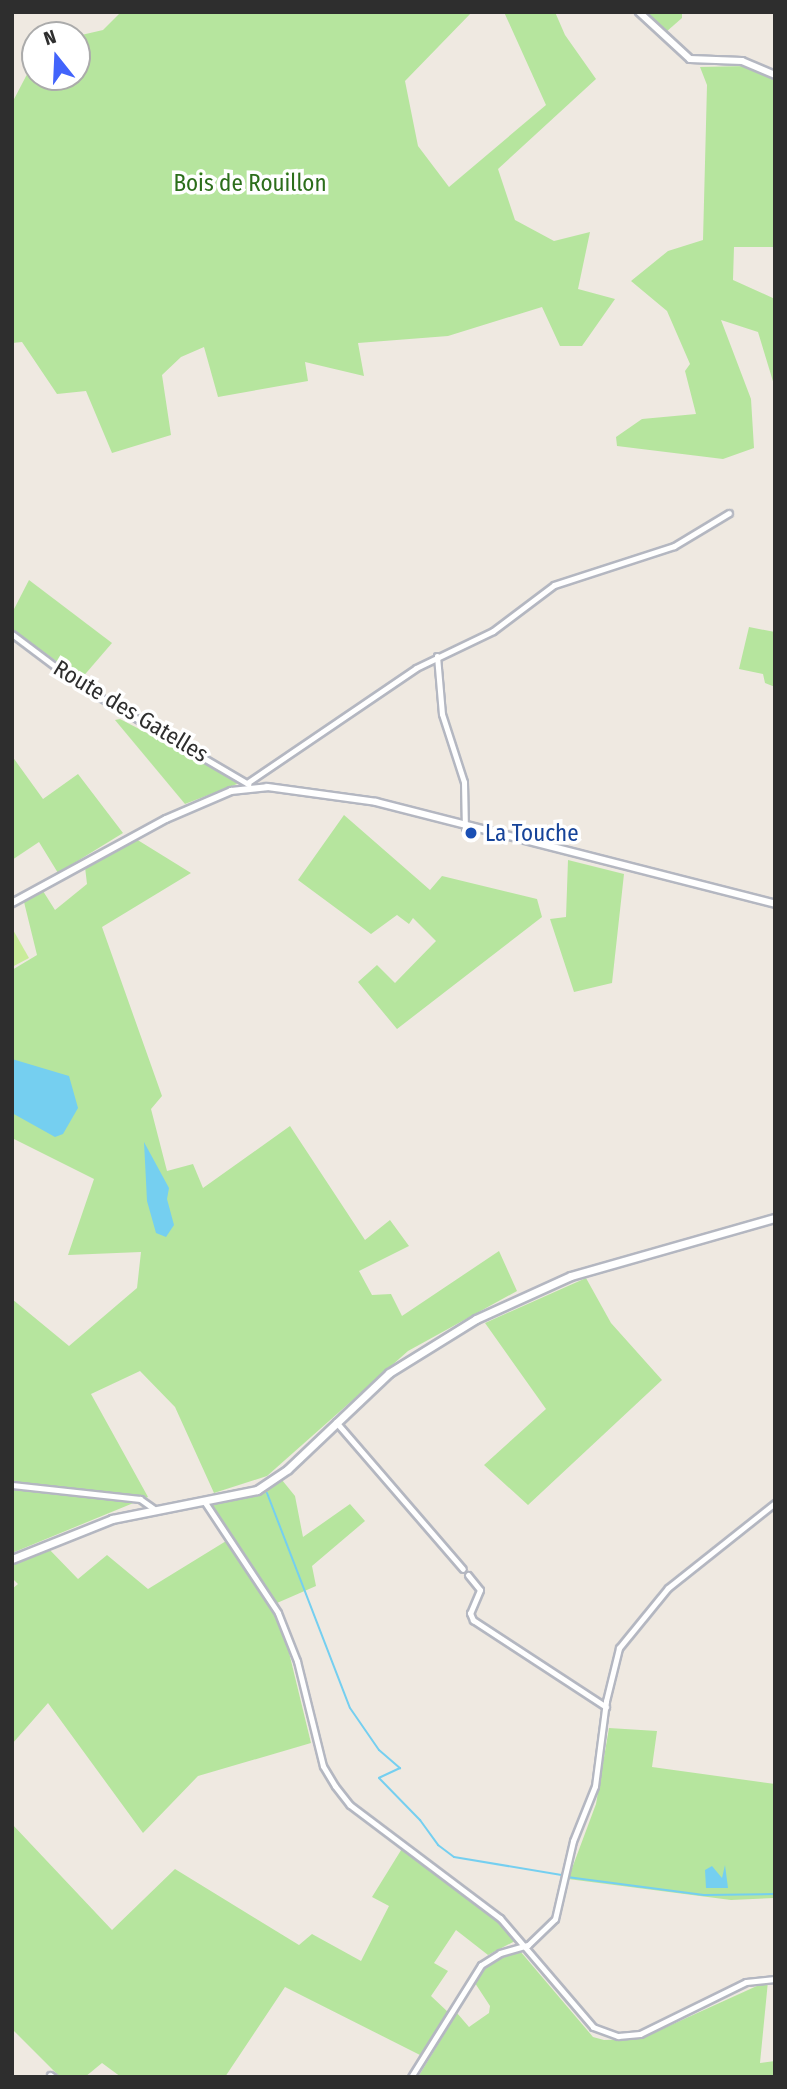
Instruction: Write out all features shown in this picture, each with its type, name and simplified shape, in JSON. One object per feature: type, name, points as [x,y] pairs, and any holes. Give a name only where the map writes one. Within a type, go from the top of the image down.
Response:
[{"type":"main road","points":[[12,1559],[52,1539],[153,1508],[245,1494],[273,1481],[405,1362],[456,1330],[542,1288],[589,1270],[775,1218]]},
{"type":"street","points":[[639,12],[690,59],[742,61],[775,75]]},
{"type":"street","points":[[12,903],[166,818],[248,785],[303,741],[437,656],[481,639],[554,585],[674,547],[729,513]]},
{"type":"street","name":"Route des Gatelles","points":[[12,634],[81,686],[248,785]]},
{"type":"street","points":[[437,656],[442,714],[464,782],[465,828]]},
{"type":"street","points":[[248,785],[351,797],[465,828],[775,904]]},
{"type":"street","points":[[336,1422],[463,1569]]},
{"type":"street","points":[[12,1485],[140,1499],[153,1508]]},
{"type":"street","points":[[204,1501],[278,1613],[297,1661],[323,1766],[335,1786],[350,1805],[477,1897],[525,1945],[588,2023],[618,2036],[648,2031],[746,1982],[775,1979]]},
{"type":"street","points":[[411,2077],[481,1965],[525,1945],[555,1919],[573,1841],[595,1786],[615,1657],[629,1633],[668,1588],[775,1503]]},
{"type":"street","points":[[468,1575],[480,1590],[470,1613],[472,1620],[606,1707]]},
{"type":"green space","name":"Bois de Rouillon","points":[[121,12],[472,12],[405,81],[418,146],[449,187],[546,105],[504,12],[555,12],[565,35],[596,79],[498,169],[515,220],[554,241],[590,232],[578,289],[615,299],[582,346],[560,346],[542,307],[448,336],[358,343],[364,376],[305,362],[308,381],[218,397],[204,347],[181,357],[162,375],[171,435],[112,453],[86,391],[57,394],[22,342],[12,343],[12,103],[21,86],[21,91],[91,91],[91,33],[103,30]]},
{"type":"green space","points":[[646,12],[682,12],[682,18],[666,32]]},
{"type":"green space","points":[[747,66],[775,79],[775,247],[734,247],[733,280],[775,299],[775,388],[758,332],[721,320],[751,399],[754,448],[723,459],[617,446],[616,437],[642,419],[696,414],[685,371],[690,364],[667,311],[631,281],[668,251],[703,240],[707,85],[700,67]]},
{"type":"green space","points":[[29,580],[112,643],[81,679],[12,629],[12,613]]},
{"type":"green space","points":[[749,627],[775,632],[775,687],[765,683],[763,674],[739,669]]},
{"type":"green space","points":[[120,719],[235,779],[237,784],[185,804],[115,720]]},
{"type":"green space","points":[[12,756],[43,799],[78,774],[123,833],[58,873],[39,842],[12,860]]},
{"type":"green space","points":[[344,815],[430,890],[442,876],[537,899],[542,917],[397,1029],[358,982],[377,965],[395,983],[436,941],[413,918],[409,924],[397,915],[371,934],[298,880]]},
{"type":"green space","points":[[136,839],[191,873],[102,927],[162,1096],[151,1109],[167,1171],[193,1164],[203,1188],[290,1126],[365,1240],[390,1220],[409,1246],[359,1271],[372,1295],[391,1294],[402,1316],[499,1251],[517,1291],[408,1351],[267,1476],[214,1493],[175,1407],[140,1371],[91,1394],[148,1497],[12,1553],[12,1299],[69,1346],[137,1288],[141,1252],[68,1255],[94,1179],[12,1138],[12,970],[37,955],[24,902],[43,891],[55,910],[87,884],[85,867]]},
{"type":"green space","points":[[568,860],[624,874],[612,983],[574,992],[550,919],[566,917]]},
{"type":"green space","points":[[12,928],[29,958],[12,967]]},
{"type":"green space","points":[[586,1278],[611,1323],[662,1380],[528,1505],[484,1465],[546,1409],[485,1323]]},
{"type":"green space","points":[[282,1480],[295,1496],[303,1537],[350,1504],[365,1521],[312,1566],[316,1586],[277,1603],[311,1743],[198,1776],[143,1833],[48,1703],[12,1744],[12,1589],[18,1584],[12,1578],[12,1566],[46,1546],[78,1579],[107,1555],[148,1589],[231,1538],[209,1505],[252,1497]]},
{"type":"green space","points":[[609,1728],[657,1731],[652,1767],[775,1784],[775,1898],[731,1900],[568,1879],[596,1804]]},
{"type":"green space","points":[[12,1824],[112,1930],[175,1869],[299,1945],[312,1934],[361,1961],[389,1906],[372,1897],[403,1847],[491,1915],[515,1941],[488,1955],[456,1930],[434,1963],[448,1971],[431,1996],[449,2013],[420,2055],[285,1987],[225,2077],[121,2077],[102,2063],[85,2077],[60,2077],[12,2029]]},
{"type":"green space","points":[[520,1951],[593,2037],[604,2040],[640,2039],[768,1981],[760,2063],[775,2061],[775,2077],[418,2077],[457,2013],[469,2027],[489,2013],[490,2006],[473,1980],[490,1963]]},
{"type":"water","points":[[12,1059],[69,1076],[78,1108],[63,1134],[55,1137],[12,1113]]},
{"type":"water","points":[[144,1142],[169,1188],[167,1199],[174,1225],[166,1237],[156,1233],[147,1201]]},
{"type":"water","points":[[725,1865],[728,1888],[706,1888],[705,1870],[712,1866],[722,1878]]},
{"type":"waterway","points":[[267,1493],[350,1708],[379,1750],[400,1768],[379,1778],[420,1820],[438,1845],[454,1857],[562,1875]]},
{"type":"waterway","points":[[567,1877],[704,1895],[775,1894]]},
{"type":"place","name":"La Touche","points":[[471,833]]}]
